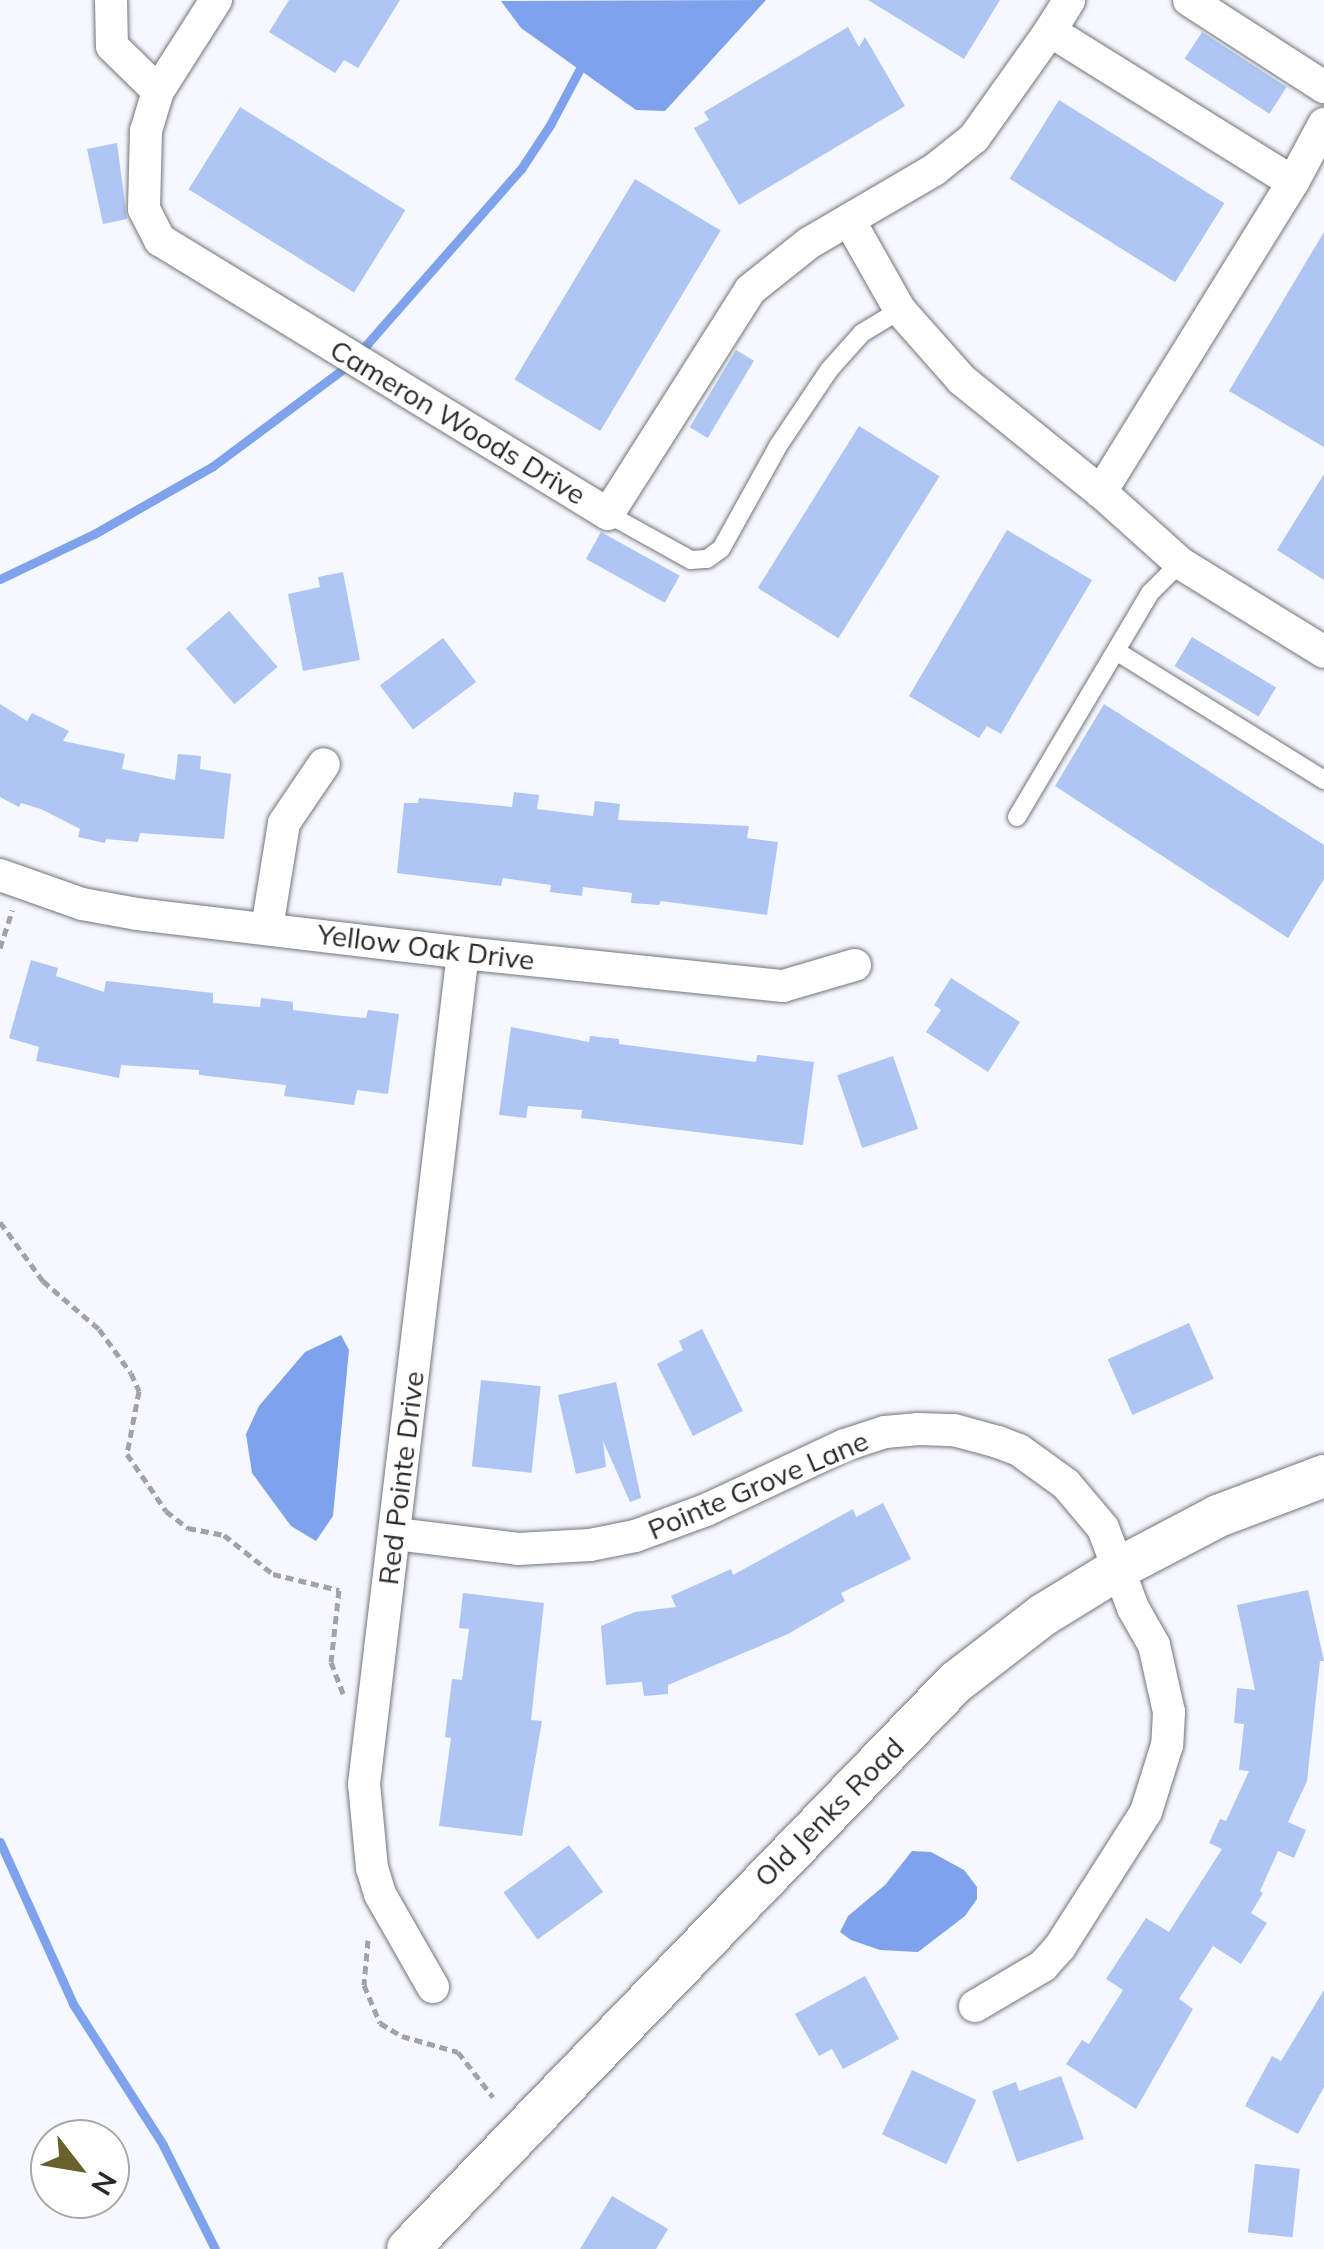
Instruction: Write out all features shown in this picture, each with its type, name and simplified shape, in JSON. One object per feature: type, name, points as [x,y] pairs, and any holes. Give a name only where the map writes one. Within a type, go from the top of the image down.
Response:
[{"type":"street","points":[[111,0],[112,46],[158,91]]},
{"type":"street","name":"Cameron Woods Drive","points":[[216,0],[158,91],[146,132],[144,209],[160,240],[608,514],[750,290],[809,243],[934,170],[974,138],[1069,0]]},
{"type":"street","points":[[1189,0],[1324,87]]},
{"type":"street","points":[[1050,31],[1293,182]]},
{"type":"street","points":[[1101,492],[1293,182],[1324,124]]},
{"type":"street","points":[[850,220],[900,310],[962,380],[1101,492],[1180,563],[1324,652]]},
{"type":"street","points":[[266,928],[284,823],[324,764]]},
{"type":"street","name":"Yellow Oak Drive","points":[[0,874],[82,904],[463,954],[783,986],[855,965]]},
{"type":"street","name":"Red Pointe Drive","points":[[433,1987],[390,1918],[372,1868],[364,1784],[463,954]]},
{"type":"street","name":"Pointe Grove Lane","points":[[396,1534],[518,1549],[590,1545],[671,1524],[804,1462],[884,1432],[954,1430],[1019,1450],[1066,1484],[1104,1528],[1122,1567],[1133,1608],[1154,1645],[1170,1712],[1161,1778],[1146,1812],[1060,1947],[1043,1966],[975,2006]]},
{"type":"street","name":"Old Jenks Road","points":[[428,2242],[956,1682],[1043,1615],[1122,1567],[1218,1516],[1324,1476]]},
{"type":"lane","points":[[608,514],[675,554],[707,559],[721,549],[778,446],[829,370],[862,333],[900,310]]},
{"type":"lane","points":[[1017,817],[1150,593],[1180,563]]},
{"type":"lane","points":[[1116,651],[1324,780]]},
{"type":"path","points":[[0,904],[12,910],[0,948]]},
{"type":"path","points":[[0,1222],[43,1281],[99,1329],[130,1373],[139,1391],[127,1454],[141,1480],[166,1511]]},
{"type":"water","points":[[766,0],[665,111],[636,110],[521,28],[501,1]]},
{"type":"water","points":[[341,1335],[349,1350],[333,1516],[316,1541],[291,1526],[252,1473],[246,1434],[259,1406],[305,1352]]},
{"type":"water","points":[[912,1851],[931,1852],[964,1870],[977,1887],[977,1899],[965,1916],[918,1952],[880,1950],[840,1932],[848,1916],[885,1885]]},
{"type":"building","points":[[289,0],[400,0],[358,68],[344,60],[335,73],[269,32]]},
{"type":"building","points":[[868,0],[1000,0],[964,59]]},
{"type":"building","points":[[848,27],[859,47],[865,37],[905,106],[739,205],[694,128],[709,120],[704,112]]},
{"type":"building","points":[[1202,32],[1287,87],[1269,114],[1185,59]]},
{"type":"building","points":[[1059,100],[1224,203],[1175,282],[1010,179]]},
{"type":"building","points":[[240,107],[405,210],[354,293],[189,189]]},
{"type":"building","points":[[117,143],[127,219],[103,224],[87,149]]},
{"type":"building","points":[[635,179],[721,231],[600,431],[514,380]]},
{"type":"building","points":[[1324,232],[1324,447],[1229,391]]},
{"type":"building","points":[[736,350],[754,361],[708,438],[690,427]]},
{"type":"building","points":[[859,426],[940,476],[838,638],[758,588]]},
{"type":"building","points":[[1324,474],[1324,580],[1277,550]]},
{"type":"building","points":[[1007,530],[1092,580],[1001,734],[987,726],[979,738],[909,696]]},
{"type":"building","points":[[601,532],[680,576],[665,603],[586,559]]},
{"type":"building","points":[[343,572],[360,660],[303,671],[288,594],[320,587],[318,577]]},
{"type":"building","points":[[229,611],[278,667],[235,704],[186,648]]},
{"type":"building","points":[[1192,637],[1276,687],[1258,717],[1174,666]]},
{"type":"building","points":[[443,638],[476,682],[413,729],[380,686]]},
{"type":"building","points":[[0,704],[27,721],[32,713],[69,731],[63,741],[125,754],[122,769],[175,780],[178,754],[201,756],[200,769],[231,774],[224,839],[140,833],[138,842],[106,839],[105,843],[78,837],[80,829],[41,809],[21,803],[19,807],[0,797]]},
{"type":"building","points":[[1104,704],[1324,845],[1324,879],[1288,938],[1055,786]]},
{"type":"building","points":[[514,792],[539,795],[537,809],[593,816],[595,801],[620,804],[618,820],[749,826],[747,838],[778,842],[767,915],[661,901],[659,905],[631,903],[632,893],[583,887],[582,896],[550,892],[551,885],[503,878],[501,886],[397,873],[404,803],[418,803],[419,798],[512,807]]},
{"type":"building","points":[[31,960],[58,968],[56,976],[104,992],[106,981],[213,993],[213,1003],[260,1007],[261,998],[293,1002],[293,1010],[342,1016],[366,1018],[368,1010],[399,1014],[388,1094],[357,1090],[354,1105],[284,1096],[286,1085],[199,1075],[199,1070],[121,1065],[119,1078],[36,1061],[39,1047],[9,1038]]},
{"type":"building","points":[[951,978],[1020,1022],[988,1072],[926,1032],[941,1010],[934,1005]]},
{"type":"building","points":[[511,1027],[589,1042],[590,1036],[619,1039],[619,1044],[756,1062],[757,1055],[814,1062],[803,1145],[581,1118],[582,1110],[528,1106],[526,1118],[499,1115]]},
{"type":"building","points":[[893,1056],[918,1129],[862,1148],[837,1075]]},
{"type":"building","points":[[1189,1323],[1214,1379],[1133,1415],[1108,1359]]},
{"type":"building","points":[[702,1329],[743,1411],[693,1436],[657,1364],[683,1350],[679,1341]]},
{"type":"building","points":[[481,1380],[541,1386],[532,1473],[472,1467]]},
{"type":"building","points":[[616,1382],[641,1498],[630,1502],[603,1441],[606,1467],[576,1474],[558,1395]]},
{"type":"building","points":[[883,1503],[911,1559],[841,1593],[845,1601],[788,1634],[668,1685],[668,1694],[644,1696],[642,1682],[606,1685],[601,1626],[635,1612],[676,1607],[671,1596],[731,1569],[733,1575],[853,1509],[856,1517]]},
{"type":"building","points":[[1308,1590],[1324,1661],[1320,1661],[1307,1781],[1288,1822],[1306,1830],[1294,1858],[1278,1851],[1260,1891],[1263,1893],[1251,1913],[1267,1923],[1241,1964],[1213,1946],[1179,1999],[1193,2009],[1136,2109],[1066,2064],[1082,2040],[1089,2044],[1123,1990],[1106,1979],[1146,1918],[1169,1932],[1222,1849],[1209,1843],[1220,1819],[1226,1821],[1249,1771],[1239,1770],[1244,1724],[1234,1723],[1237,1688],[1255,1690],[1237,1605]]},
{"type":"building","points":[[463,1593],[544,1603],[531,1720],[542,1721],[522,1836],[439,1826],[451,1738],[445,1737],[452,1679],[462,1680],[469,1629],[459,1628]]},
{"type":"building","points":[[569,1845],[603,1892],[538,1940],[503,1893]]},
{"type":"building","points":[[865,1976],[899,2039],[843,2069],[832,2049],[819,2056],[795,2014]]},
{"type":"building","points":[[1324,1990],[1324,2087],[1298,2134],[1245,2106],[1272,2056],[1281,2061]]},
{"type":"building","points":[[912,2070],[976,2100],[946,2164],[882,2134]]},
{"type":"building","points":[[1061,2076],[1084,2139],[1017,2162],[992,2091],[1016,2082],[1019,2091]]},
{"type":"building","points":[[1255,2164],[1300,2169],[1293,2237],[1248,2233]]},
{"type":"building","points":[[612,2196],[668,2229],[656,2249],[580,2249]]},
{"type":"waterway","points":[[360,352],[521,169],[584,61]]},
{"type":"waterway","points":[[0,579],[94,534],[213,466],[350,364]]},
{"type":"waterway","points":[[0,1842],[73,2004],[163,2145],[215,2249]]}]
